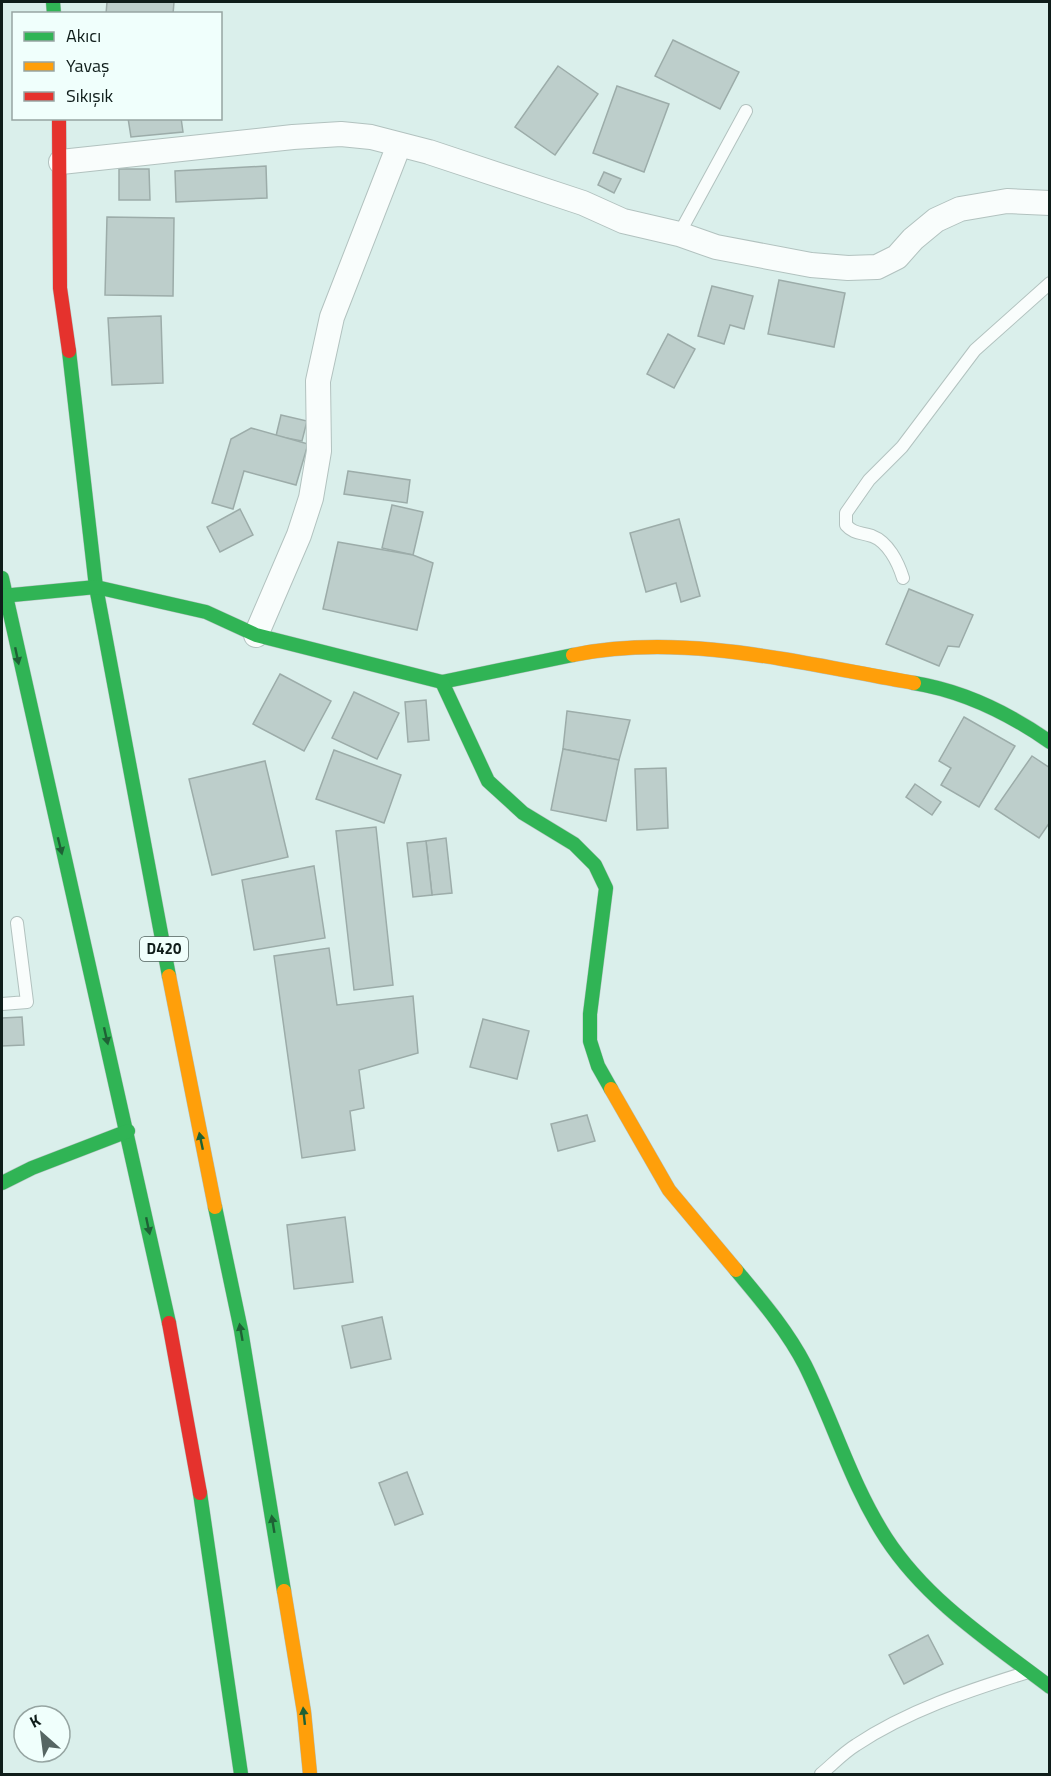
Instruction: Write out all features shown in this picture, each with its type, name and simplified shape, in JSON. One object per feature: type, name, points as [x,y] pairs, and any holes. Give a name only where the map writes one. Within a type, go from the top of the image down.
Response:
[{"type":"main road","name":"D420","points":[[59,120],[60,288],[81,441],[96,587],[192,1098],[241,1330],[304,1712],[310,1774]]},
{"type":"main road","points":[[2,578],[3,596],[38,754],[128,1131],[183,1395],[241,1774]]},
{"type":"main road","points":[[3,596],[96,587],[206,612],[256,635],[442,682],[578,654],[627,647],[722,650],[934,686],[1016,718],[1050,742]]},
{"type":"main road","points":[[442,682],[475,758],[488,781],[523,813],[574,844],[595,865],[606,888],[590,1014],[590,1041],[598,1066],[669,1190],[781,1324],[805,1365],[862,1498],[887,1540],[934,1598],[1050,1687]]},
{"type":"main road","points":[[2,1183],[32,1168],[128,1131]]},
{"type":"street","points":[[61,162],[341,134],[371,137],[429,152],[583,203],[623,221],[679,234],[716,247],[811,265],[877,267],[897,257],[912,239],[936,220],[960,209],[1007,201],[1050,203]]},
{"type":"street","points":[[256,635],[299,535],[311,498],[319,451],[318,381],[332,317],[399,145]]},
{"type":"lane","points":[[679,234],[746,111]]},
{"type":"lane","points":[[903,578],[898,561],[887,548],[873,536],[853,532],[846,525],[846,513],[869,480],[902,447],[975,350],[1050,283]]},
{"type":"lane","points":[[2,1004],[27,1002],[16,923]]},
{"type":"lane","points":[[821,1774],[855,1745],[920,1711],[984,1686],[1030,1672]]},
{"type":"building","points":[[107,2],[174,2],[173,12],[106,12]]},
{"type":"building","points":[[673,40],[739,72],[720,109],[655,76]]},
{"type":"building","points":[[558,66],[598,94],[555,155],[515,127]]},
{"type":"building","points":[[617,86],[669,104],[644,172],[593,153]]},
{"type":"building","points":[[128,120],[181,120],[183,132],[131,137]]},
{"type":"building","points":[[266,166],[267,198],[176,202],[175,171]]},
{"type":"building","points":[[119,169],[149,169],[150,200],[119,200]]},
{"type":"building","points":[[604,172],[621,179],[614,193],[598,185]]},
{"type":"building","points":[[107,217],[174,218],[173,296],[105,295]]},
{"type":"building","points":[[779,280],[845,293],[834,347],[768,334]]},
{"type":"building","points":[[712,286],[753,296],[744,329],[730,325],[724,344],[698,336]]},
{"type":"building","points":[[161,316],[163,383],[112,385],[108,318]]},
{"type":"building","points":[[668,334],[695,349],[674,388],[647,374]]},
{"type":"building","points":[[281,415],[307,421],[302,441],[276,436]]},
{"type":"building","points":[[251,428],[308,444],[296,485],[244,471],[233,509],[212,503],[231,439]]},
{"type":"building","points":[[348,471],[410,480],[407,503],[344,494]]},
{"type":"building","points":[[392,505],[423,512],[413,555],[382,548]]},
{"type":"building","points":[[240,509],[253,535],[220,552],[207,527]]},
{"type":"building","points":[[679,519],[700,596],[681,602],[676,583],[646,592],[630,533]]},
{"type":"building","points":[[338,542],[413,555],[433,563],[417,630],[323,609]]},
{"type":"building","points":[[909,589],[973,615],[959,647],[948,646],[939,666],[886,644]]},
{"type":"building","points":[[280,674],[331,701],[304,751],[253,724]]},
{"type":"building","points":[[354,692],[399,713],[377,759],[332,738]]},
{"type":"building","points":[[426,700],[429,740],[408,742],[405,702]]},
{"type":"building","points":[[567,711],[630,720],[619,760],[563,749]]},
{"type":"building","points":[[964,717],[1015,746],[979,807],[941,785],[951,768],[939,761]]},
{"type":"building","points":[[563,749],[619,760],[606,821],[551,810]]},
{"type":"building","points":[[334,750],[401,775],[384,823],[316,799]]},
{"type":"building","points":[[1032,756],[1050,768],[1050,822],[1039,838],[995,809]]},
{"type":"building","points":[[265,761],[288,857],[212,875],[189,779]]},
{"type":"building","points":[[666,768],[668,828],[637,830],[635,769]]},
{"type":"building","points":[[915,784],[941,802],[932,815],[906,797]]},
{"type":"building","points":[[376,827],[393,985],[354,990],[336,831]]},
{"type":"building","points":[[446,838],[452,893],[432,895],[426,841]]},
{"type":"building","points":[[426,841],[432,895],[413,897],[407,843]]},
{"type":"building","points":[[314,866],[325,938],[254,950],[242,880]]},
{"type":"building","points":[[329,948],[337,1005],[413,996],[418,1053],[359,1070],[364,1108],[350,1111],[355,1150],[302,1158],[274,956]]},
{"type":"building","points":[[22,1017],[24,1045],[2,1046],[2,1018]]},
{"type":"building","points":[[483,1019],[529,1031],[517,1079],[470,1067]]},
{"type":"building","points":[[587,1115],[595,1141],[558,1151],[551,1124]]},
{"type":"building","points":[[345,1217],[353,1282],[294,1289],[287,1225]]},
{"type":"building","points":[[382,1317],[391,1359],[351,1368],[342,1326]]},
{"type":"building","points":[[407,1472],[423,1514],[395,1525],[379,1483]]},
{"type":"building","points":[[928,1635],[943,1664],[904,1684],[889,1655]]},
{"type":"traffic: fast","points":[[53,2],[54,12]]},
{"type":"traffic: fast","points":[[69,351],[96,587],[169,976]]},
{"type":"traffic: fast","points":[[2,578],[169,1323]]},
{"type":"traffic: fast","points":[[2,596],[96,587],[206,612],[256,635],[442,682],[573,655]]},
{"type":"traffic: fast","points":[[442,682],[488,781],[523,813],[574,844],[595,865],[606,888],[590,1014],[590,1041],[598,1066],[611,1089]]},
{"type":"traffic: fast","points":[[914,683],[950,692],[985,705],[1019,722],[1050,742]]},
{"type":"traffic: fast","points":[[2,1183],[32,1168],[128,1131]]},
{"type":"traffic: fast","points":[[215,1207],[241,1330],[284,1591]]},
{"type":"traffic: fast","points":[[736,1270],[798,1352],[863,1496],[886,1538],[902,1561],[940,1601],[961,1619],[1050,1687]]},
{"type":"traffic: fast","points":[[200,1493],[241,1774]]},
{"type":"traffic: slow","points":[[573,655],[615,649],[658,647],[701,649],[744,653],[914,683]]},
{"type":"traffic: slow","points":[[169,976],[215,1207]]},
{"type":"traffic: slow","points":[[611,1089],[669,1190],[736,1270]]},
{"type":"traffic: slow","points":[[284,1591],[304,1712],[310,1774]]},
{"type":"traffic: jam","points":[[59,120],[60,288],[69,351]]},
{"type":"traffic: jam","points":[[169,1323],[200,1493]]}]
